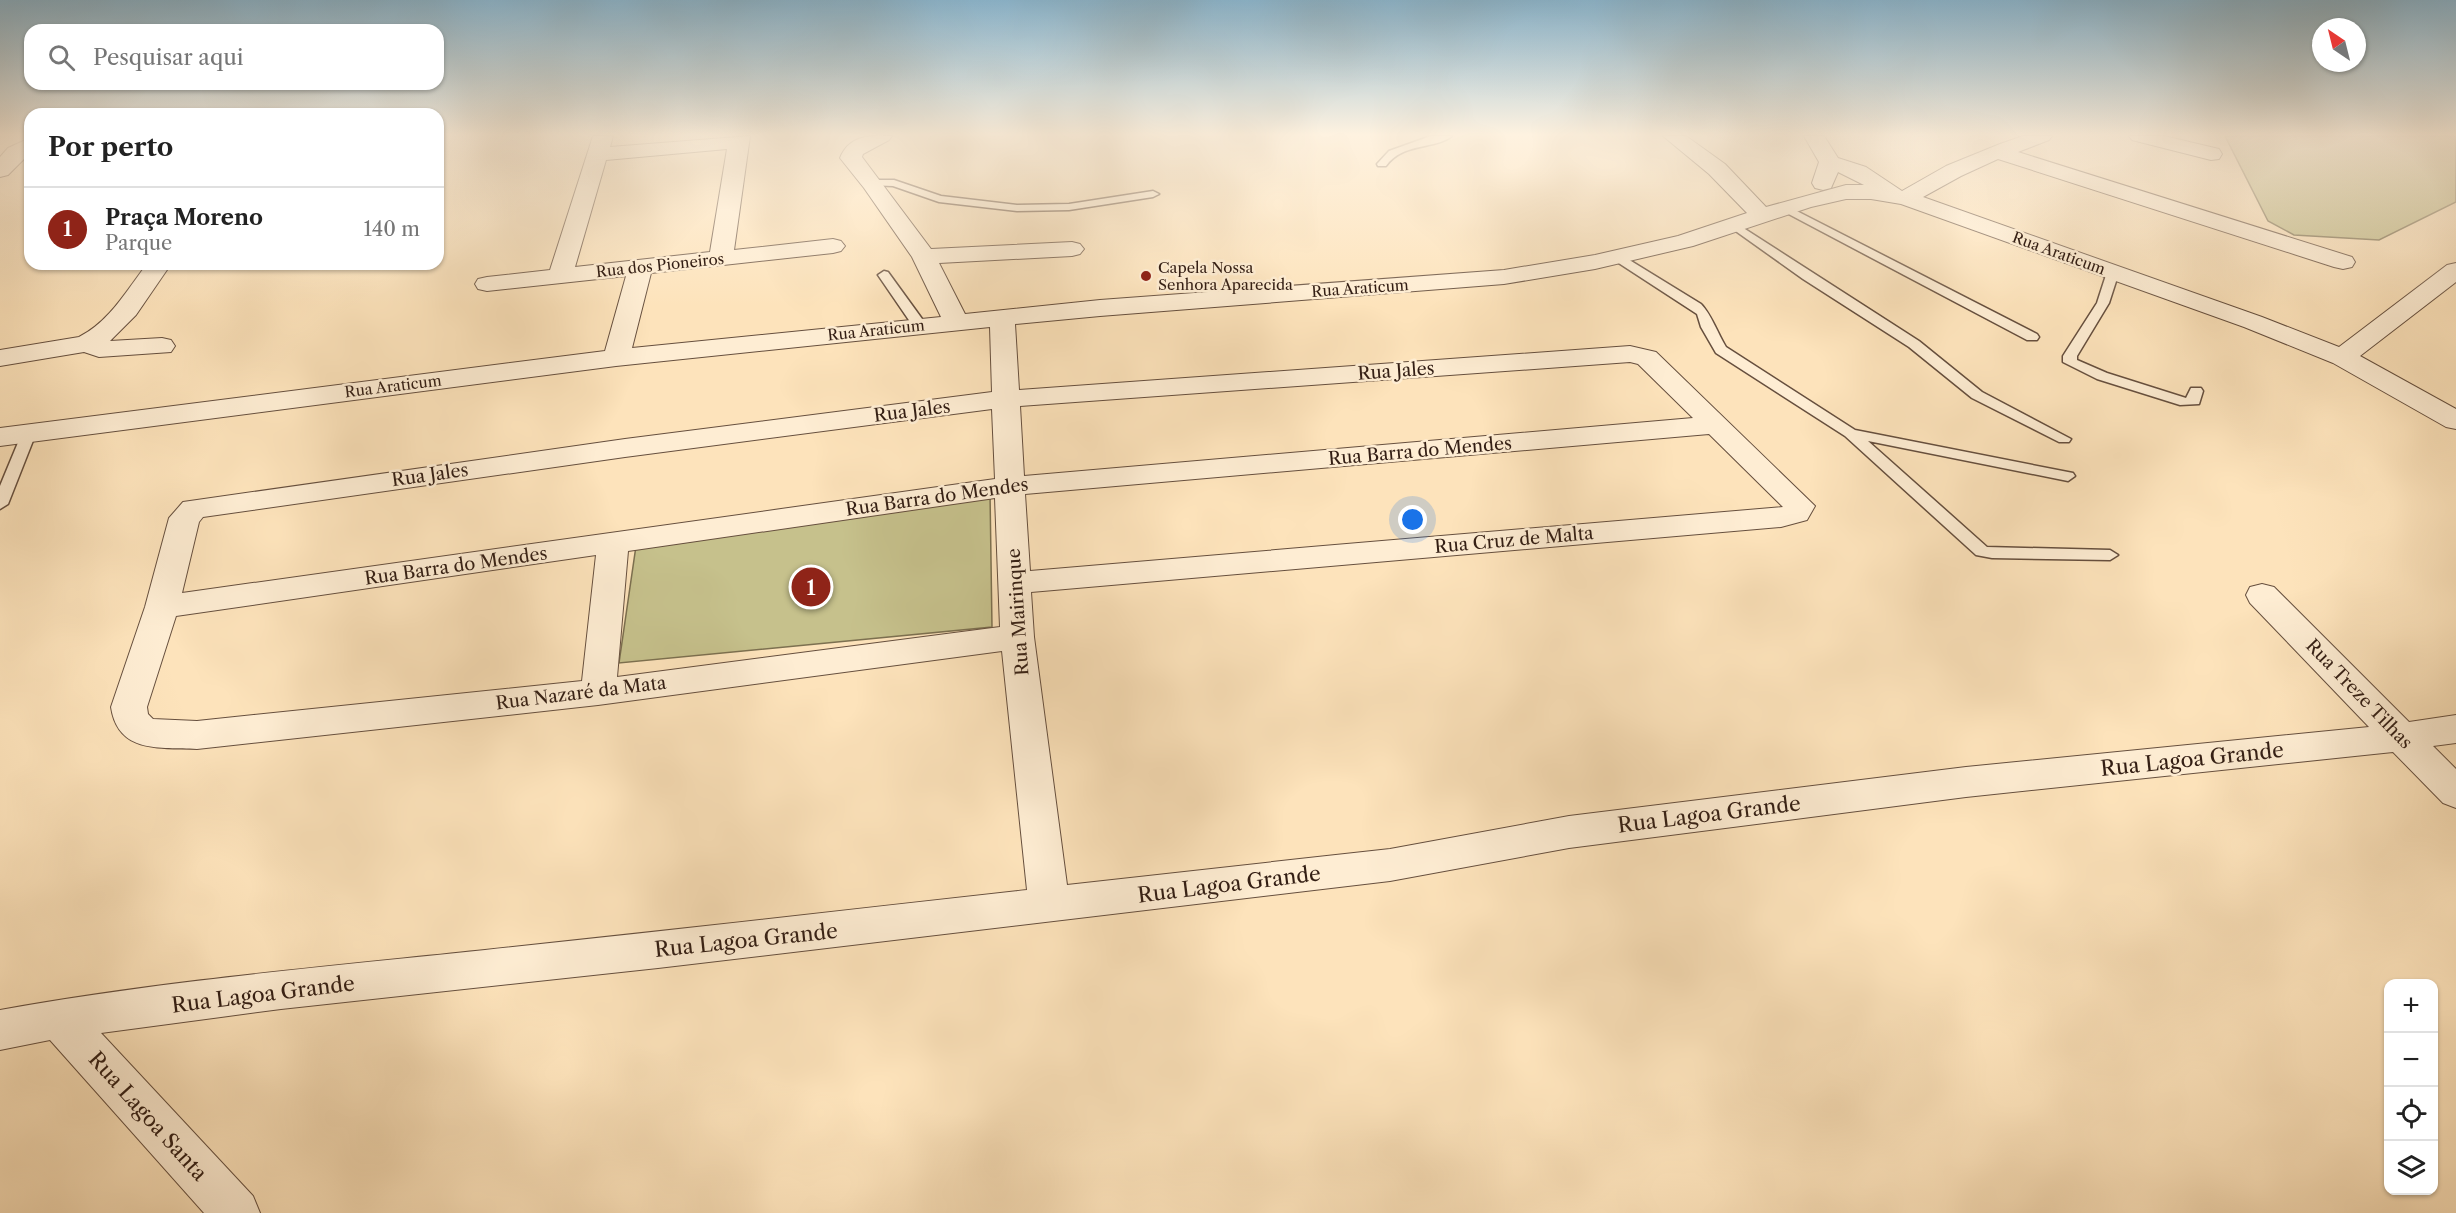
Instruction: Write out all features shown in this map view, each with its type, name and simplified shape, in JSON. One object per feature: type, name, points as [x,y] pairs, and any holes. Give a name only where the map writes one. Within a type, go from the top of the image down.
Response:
[{"type":"street","points":[[560,276],[585,193]]},
{"type":"street","points":[[721,259],[731,193]]},
{"type":"street","points":[[879,193],[924,257],[956,322]]},
{"type":"street","points":[[1748,193],[1774,212]]},
{"type":"street","points":[[1818,199],[1820,193]]},
{"type":"street","name":"Rua Araticum","points":[[0,437],[616,358],[1100,308],[1491,279],[1618,257],[1685,240],[1844,193]]},
{"type":"street","name":"Rua Araticum","points":[[1853,193],[1901,197],[2113,272],[2342,357],[2456,421]]},
{"type":"street","points":[[1893,193],[1901,197],[1910,193]]},
{"type":"street","points":[[2125,193],[2343,262]]},
{"type":"street","name":"Rua dos Pioneiros","points":[[487,284],[833,246]]},
{"type":"street","points":[[924,257],[1072,249]]},
{"type":"street","points":[[616,358],[640,268]]},
{"type":"street","points":[[0,358],[86,344],[102,337],[116,323],[155,270]]},
{"type":"street","points":[[2342,357],[2456,270]]},
{"type":"street","name":"Rua Mairinque","points":[[1002,318],[1017,638],[1049,905]]},
{"type":"street","points":[[86,344],[99,349],[162,345]]},
{"type":"street","name":"Rua Jales","points":[[162,606],[183,522],[188,513],[201,507],[625,448],[1005,399],[1630,354],[1650,361]]},
{"type":"street","name":"Rua Cruz de Malta","points":[[1015,583],[1781,517],[1799,510],[1800,506],[1795,500],[1650,361]]},
{"type":"street","name":"Rua Barra do Mendes","points":[[162,606],[1011,486],[1716,425]]},
{"type":"street","points":[[598,692],[613,544]]},
{"type":"street","name":"Rua Treze Tilhas","points":[[2262,595],[2456,793]]},
{"type":"street","name":"Rua Nazaré da Mata","points":[[162,606],[129,706],[131,718],[143,732],[197,735],[598,692],[1017,638]]},
{"type":"street","name":"Rua Lagoa Grande","points":[[0,1030],[59,1019],[293,989],[1390,865],[1569,832],[1954,783],[2401,737],[2456,729]]},
{"type":"street","name":"Rua Lagoa Santa","points":[[59,1019],[237,1213]]},
{"type":"lane","points":[[922,193],[943,200],[1017,208],[1069,207],[1153,194]]},
{"type":"lane","points":[[1774,212],[2032,337]]},
{"type":"lane","points":[[1734,225],[1807,276],[1914,344],[1977,395],[2064,439]]},
{"type":"lane","points":[[1618,257],[1697,307],[1703,313],[1707,327],[1721,350],[1850,433],[1982,551],[1992,554],[2110,555]]},
{"type":"lane","points":[[2113,272],[2103,303],[2070,356],[2070,362],[2102,376],[2185,402],[2194,401],[2196,391]]},
{"type":"lane","points":[[884,275],[920,326]]},
{"type":"lane","points":[[0,504],[29,433]]},
{"type":"lane","points":[[1850,433],[1902,446],[2068,476]]},
{"type":"shaded area","points":[[2254,193],[2456,193],[2456,202],[2379,240],[2294,235],[2268,221]]},
{"type":"shaded area","points":[[990,493],[992,627],[619,663],[636,546]]},
{"type":"place","name":"Capela Nossa Senhora Aparecida","points":[[1146,276]]},
{"type":"place","name":"Praça Moreno","points":[[811,587]]}]
